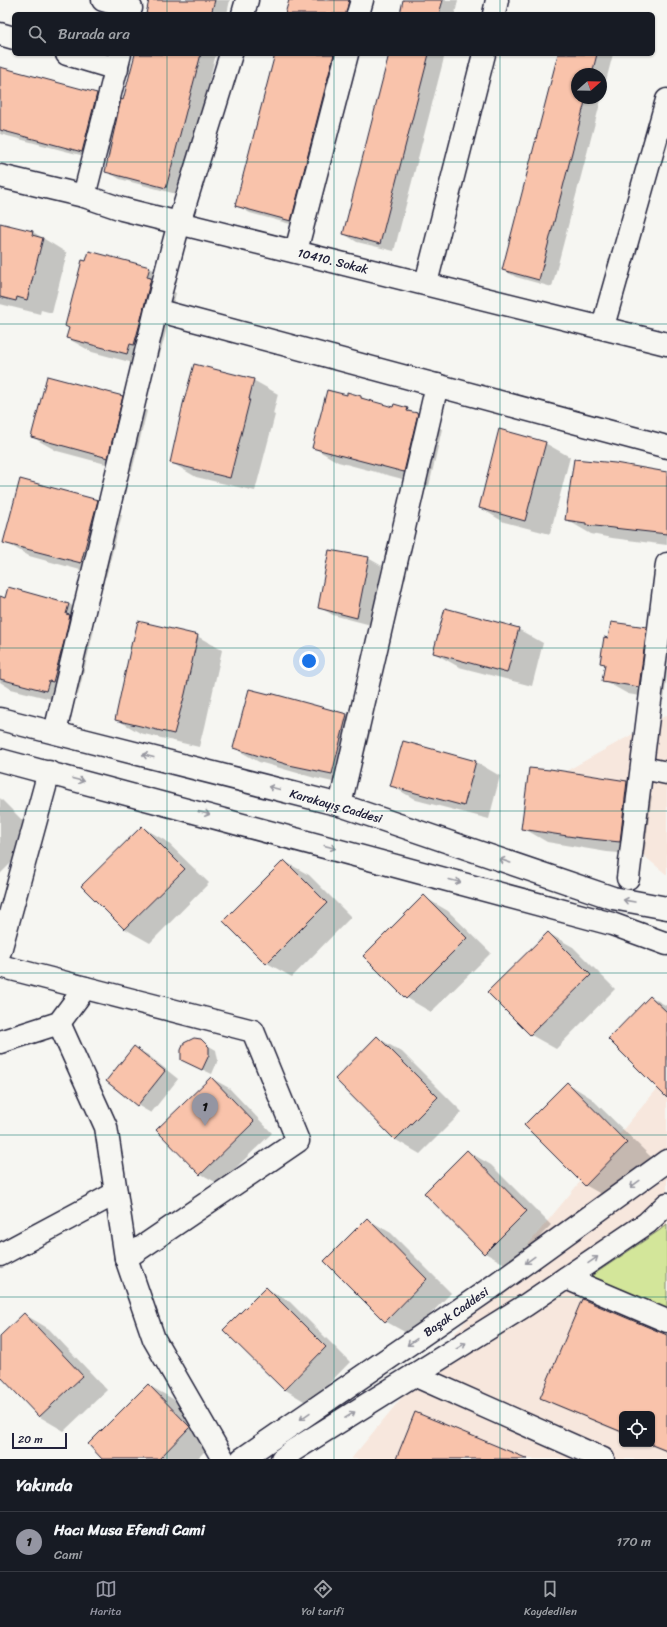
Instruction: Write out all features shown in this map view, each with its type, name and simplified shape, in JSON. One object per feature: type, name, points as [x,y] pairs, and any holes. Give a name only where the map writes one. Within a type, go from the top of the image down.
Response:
[{"type":"street","points":[[103,0],[131,7]]},
{"type":"street","points":[[244,12],[247,0]]},
{"type":"street","points":[[359,12],[362,0]]},
{"type":"street","points":[[494,12],[497,0]]},
{"type":"street","points":[[0,34],[12,37]]},
{"type":"street","points":[[82,56],[118,61],[84,196]]},
{"type":"street","points":[[55,732],[156,310],[179,223],[230,56]]},
{"type":"street","points":[[296,252],[347,56]]},
{"type":"street","points":[[426,283],[483,56]]},
{"type":"street","points":[[603,326],[667,100]]},
{"type":"street","name":"10410. Sokak","points":[[0,176],[84,196],[122,209],[603,326],[667,344]]},
{"type":"street","points":[[156,310],[667,447]]},
{"type":"street","points":[[340,805],[437,385]]},
{"type":"street","points":[[628,878],[643,768],[662,656],[667,564]]},
{"type":"street","name":"Karakayış Caddesi","points":[[0,718],[340,805],[613,898],[667,908]]},
{"type":"street","points":[[0,760],[50,772],[612,924],[667,944]]},
{"type":"street","points":[[643,768],[667,773]]},
{"type":"street","points":[[0,951],[50,772]]},
{"type":"street","points":[[0,966],[253,1031],[298,1141],[126,1258]]},
{"type":"street","points":[[0,1042],[59,1023],[84,988]]},
{"type":"street","points":[[59,1023],[106,1127],[126,1258],[154,1338],[224,1459]]},
{"type":"street","name":"Başak Caddesi","points":[[242,1459],[488,1290],[667,1161]]},
{"type":"street","points":[[0,1255],[116,1193]]},
{"type":"street","points":[[282,1459],[294,1450],[526,1306],[646,1222],[667,1204]]},
{"type":"street","points":[[566,1278],[667,1320]]},
{"type":"street","points":[[414,1375],[592,1457]]},
{"type":"shaded area","points":[[667,715],[667,875],[552,779]]},
{"type":"shaded area","points":[[667,1077],[667,1459],[351,1459]]},
{"type":"green space","points":[[667,1224],[667,1309],[590,1277],[660,1230]]},
{"type":"building","points":[[149,0],[215,0],[212,12],[146,12]]},
{"type":"building","points":[[289,0],[349,0],[346,12],[286,12]]},
{"type":"building","points":[[403,0],[443,0],[440,12],[400,12]]},
{"type":"building","points":[[134,56],[200,56],[166,188],[105,172],[121,99],[123,100]]},
{"type":"building","points":[[274,56],[333,56],[291,221],[235,206]]},
{"type":"building","points":[[388,56],[428,56],[380,244],[343,234]]},
{"type":"building","points":[[557,56],[596,56],[594,68],[571,68],[571,104],[584,104],[539,280],[502,270]]},
{"type":"building","points":[[0,67],[97,93],[82,152],[0,130]]},
{"type":"building","points":[[0,223],[33,231],[32,235],[43,238],[27,300],[17,297],[16,301],[0,297]]},
{"type":"building","points":[[89,251],[150,267],[147,277],[151,278],[140,323],[134,345],[130,344],[127,354],[66,338],[69,328],[65,326],[82,260],[86,261]]},
{"type":"building","points":[[194,364],[254,379],[230,478],[170,463],[183,404]]},
{"type":"building","points":[[47,376],[123,396],[108,458],[31,437]]},
{"type":"building","points":[[327,390],[347,395],[347,392],[361,396],[361,398],[393,407],[394,404],[408,408],[407,411],[418,413],[404,472],[312,448]]},
{"type":"building","points":[[499,429],[546,442],[525,521],[479,508]]},
{"type":"building","points":[[574,459],[615,463],[667,472],[667,534],[586,525],[586,523],[565,520]]},
{"type":"building","points":[[20,479],[98,500],[81,563],[3,543]]},
{"type":"building","points":[[329,550],[369,557],[357,618],[318,608]]},
{"type":"building","points":[[8,587],[69,604],[66,614],[70,615],[65,638],[53,682],[49,681],[46,691],[0,679],[0,596],[5,598]]},
{"type":"building","points":[[445,608],[519,628],[507,673],[433,653]]},
{"type":"building","points":[[138,621],[198,635],[185,694],[174,734],[115,720],[132,641]]},
{"type":"building","points":[[611,622],[647,627],[639,687],[602,681],[605,664],[600,663],[604,637],[608,638]]},
{"type":"building","points":[[249,689],[270,693],[347,714],[332,774],[289,765],[233,748]]},
{"type":"building","points":[[403,741],[476,761],[464,806],[390,786]]},
{"type":"building","points":[[529,768],[550,769],[627,781],[620,842],[521,829]]},
{"type":"building","points":[[142,826],[185,869],[124,929],[81,886]]},
{"type":"building","points":[[284,860],[327,903],[266,964],[223,921]]},
{"type":"building","points":[[424,895],[467,938],[406,999],[363,956]]},
{"type":"building","points":[[548,932],[591,975],[530,1035],[487,992]]},
{"type":"building","points":[[650,996],[667,1012],[667,1098],[608,1039]]},
{"type":"building","points":[[377,1036],[438,1097],[395,1140],[335,1079]]},
{"type":"building","points":[[194,1038],[201,1039],[209,1047],[209,1055],[202,1070],[181,1060],[181,1050],[184,1043]]},
{"type":"building","points":[[134,1046],[165,1071],[137,1106],[106,1081]]},
{"type":"building","points":[[211,1077],[254,1122],[200,1175],[156,1130]]},
{"type":"building","points":[[567,1082],[627,1143],[585,1186],[524,1125]]},
{"type":"building","points":[[467,1150],[527,1211],[484,1254],[424,1193]]},
{"type":"building","points":[[367,1218],[427,1279],[385,1322],[324,1261]]},
{"type":"building","points":[[266,1287],[326,1347],[284,1390],[223,1330]]},
{"type":"building","points":[[582,1299],[667,1335],[667,1451],[655,1446],[655,1411],[619,1411],[619,1431],[540,1398]]},
{"type":"building","points":[[24,1313],[83,1376],[39,1417],[0,1376],[0,1336]]},
{"type":"building","points":[[148,1384],[190,1427],[159,1459],[102,1459],[88,1444]]},
{"type":"building","points":[[415,1412],[528,1459],[396,1459]]},
{"type":"place","name":"Hacı Musa Efendi Cami","points":[[205,1126]]}]
